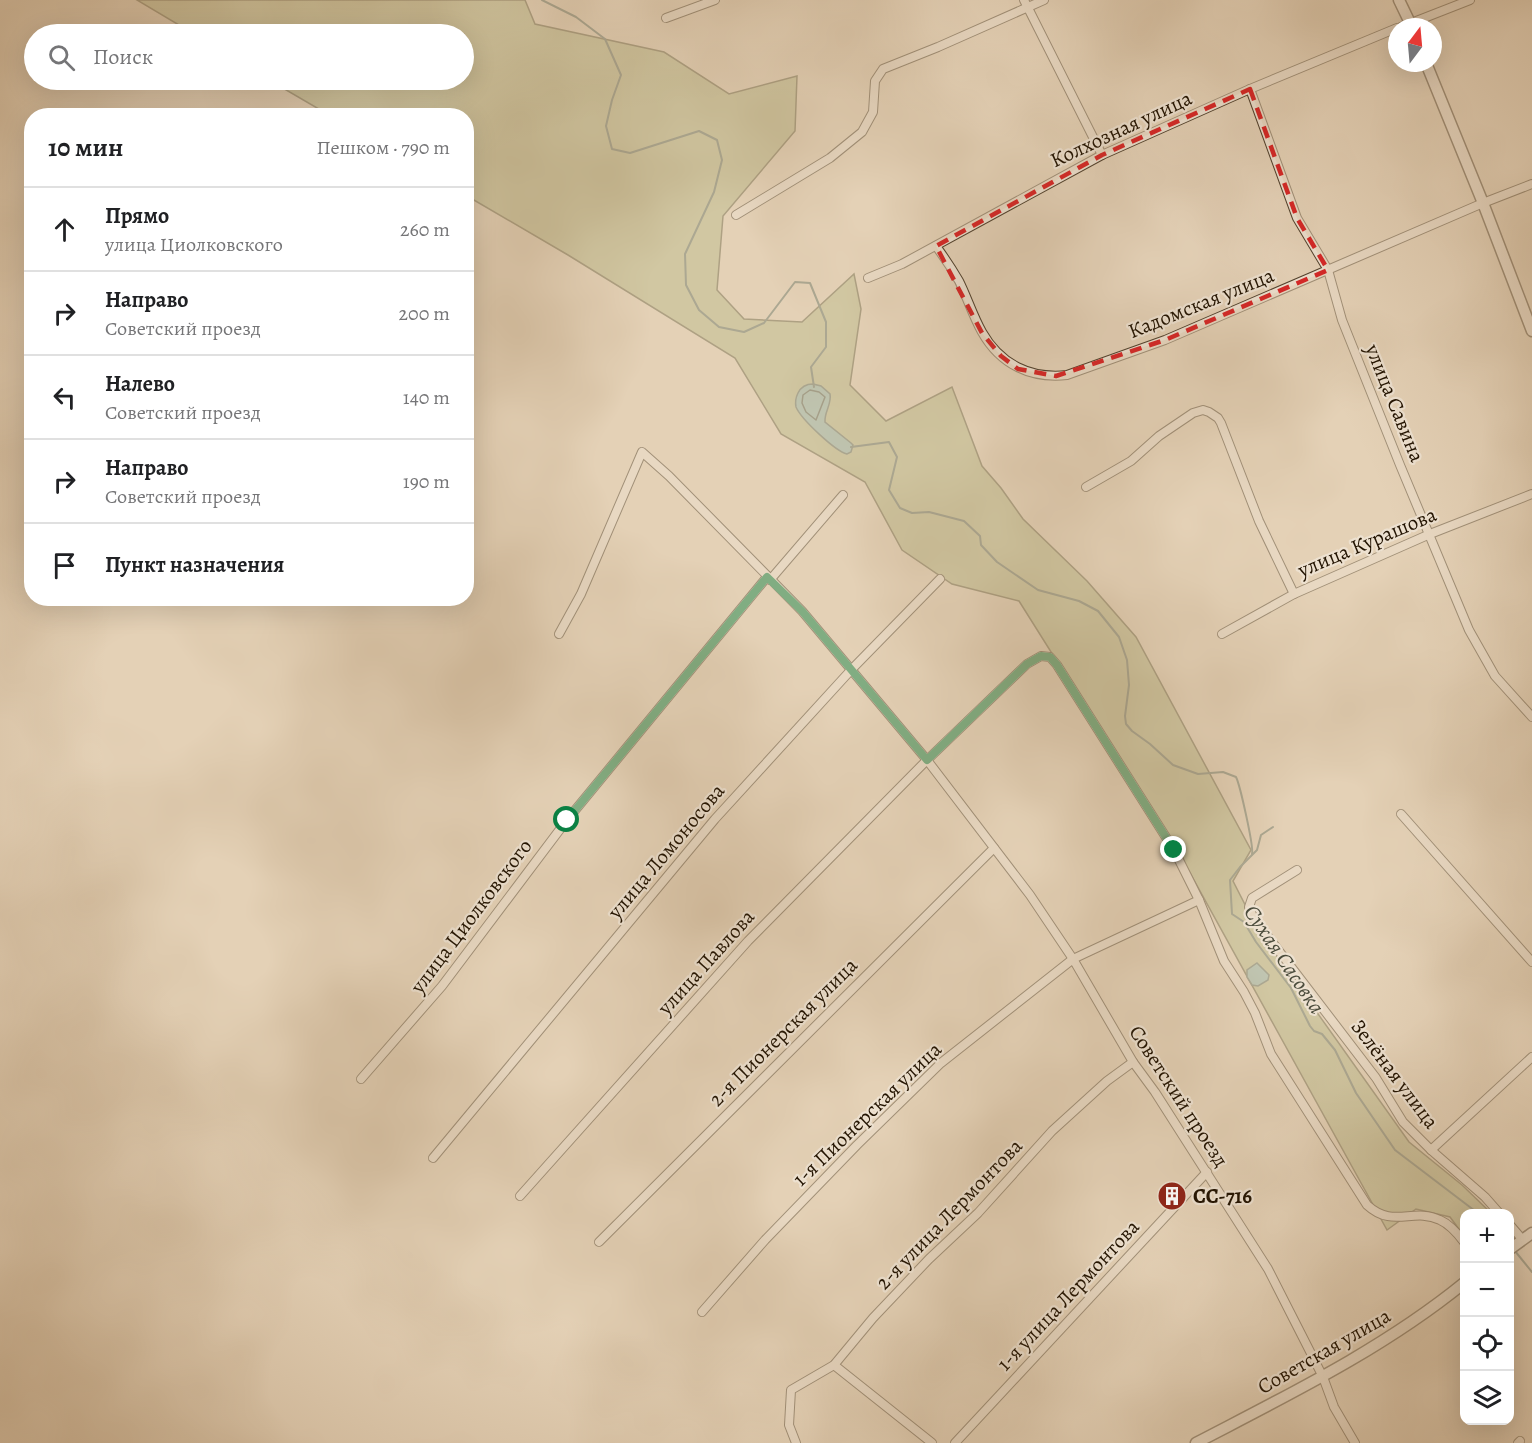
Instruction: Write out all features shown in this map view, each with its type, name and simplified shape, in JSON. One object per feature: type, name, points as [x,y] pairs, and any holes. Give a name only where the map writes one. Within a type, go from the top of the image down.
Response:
[{"type":"street","points":[[666,18],[715,0]]},
{"type":"street","points":[[736,215],[830,158],[862,132],[873,112],[875,81],[883,69],[938,47],[1025,3],[1044,0]]},
{"type":"street","points":[[1399,0],[1403,18]]},
{"type":"street","name":"Колхозная улица","points":[[1425,18],[1470,0]]},
{"type":"street","points":[[1025,3],[1102,155]]},
{"type":"street","name":"Колхозная улица","points":[[868,278],[902,264],[1102,155],[1250,89],[1388,33]]},
{"type":"street","points":[[1430,72],[1484,203],[1532,331]]},
{"type":"street","name":"улица Савина","points":[[1250,89],[1297,218],[1328,270],[1342,320],[1400,465],[1481,654],[1495,676],[1532,717]]},
{"type":"street","name":"Кадомская улица","points":[[936,246],[958,280],[982,333],[993,347],[1018,369],[1031,374],[1066,375],[1165,340],[1532,184]]},
{"type":"street","points":[[1086,487],[1131,461],[1159,436],[1193,413],[1209,412],[1221,423],[1259,522],[1294,594]]},
{"type":"street","name":"Советский проезд","points":[[559,634],[581,594],[642,452],[669,476],[802,611],[927,760],[1030,896],[1073,959],[1133,1062],[1155,1092],[1268,1269],[1323,1377],[1334,1407],[1355,1443]]},
{"type":"street","name":"улица Курашова","points":[[1222,634],[1294,594],[1430,534],[1532,494]]},
{"type":"street","name":"улица Циолковского","points":[[361,1080],[442,986],[567,820],[769,578],[843,495]]},
{"type":"street","name":"улица Ломоносова","points":[[432,1158],[715,819],[851,670],[940,579]]},
{"type":"street","points":[[927,760],[1027,664],[1041,656],[1050,657],[1064,675],[1159,824],[1199,900],[1224,961],[1244,992],[1271,1054],[1367,1205],[1382,1216],[1426,1216],[1440,1220],[1460,1238]]},
{"type":"street","name":"улица Павлова","points":[[520,1196],[748,941],[927,760]]},
{"type":"street","points":[[1401,814],[1532,962]]},
{"type":"street","name":"2-я Пионерская улица","points":[[598,1242],[994,848]]},
{"type":"street","name":"Зелёная улица","points":[[1297,870],[1252,898],[1249,907],[1253,917],[1376,1078],[1403,1122],[1496,1209]]},
{"type":"street","points":[[1073,959],[1199,900]]},
{"type":"street","name":"1-я Пионерская улица","points":[[702,1312],[773,1232],[857,1144],[941,1063],[1073,959]]},
{"type":"street","points":[[1431,1150],[1532,1057]]},
{"type":"street","name":"2-я улица Лермонтова","points":[[796,1443],[789,1425],[791,1390],[834,1365],[873,1318],[929,1259],[978,1213],[1052,1131],[1107,1081],[1133,1062]]},
{"type":"street","name":"1-я улица Лермонтова","points":[[956,1443],[1207,1172]]},
{"type":"street","points":[[1514,1231],[1521,1240]]},
{"type":"street","points":[[1514,1245],[1532,1233]]},
{"type":"street","name":"Советская улица","points":[[1196,1443],[1323,1377],[1404,1328],[1434,1308],[1460,1286]]},
{"type":"street","points":[[834,1365],[932,1443]]},
{"type":"highlighted area","points":[[1250,89],[1297,218],[1328,270],[1165,340],[1056,376],[1018,369],[1001,356],[982,333],[936,246],[1102,155]]},
{"type":"green space","points":[[137,0],[525,0],[535,24],[664,52],[729,94],[797,76],[795,131],[723,216],[717,290],[744,319],[802,322],[854,274],[861,309],[850,385],[886,421],[952,387],[982,466],[1023,519],[1087,581],[1136,637],[1251,850],[1233,881],[1257,928],[1409,1142],[1462,1185],[1487,1209],[1460,1209],[1460,1231],[1450,1217],[1416,1209],[1387,1230],[1190,873],[1019,601],[952,584],[902,550],[865,482],[781,434],[735,358],[474,200],[474,108],[317,108],[286,90],[474,90],[474,24],[177,24]]},
{"type":"water","points":[[806,385],[821,386],[830,394],[825,422],[853,445],[851,452],[847,454],[842,452],[827,441],[804,419],[796,407],[799,391]]},
{"type":"water","points":[[1257,963],[1269,975],[1268,980],[1258,986],[1252,985],[1247,977],[1247,970]]},
{"type":"waterway","name":"Сухая Сасовка","points":[[542,0],[576,17],[605,39],[621,75],[606,126],[612,149],[630,153],[699,131],[717,140],[722,160],[714,192],[685,254],[686,285],[699,310],[719,327],[744,332],[764,323],[795,282],[810,283],[826,322],[826,347],[811,367],[814,387]]},
{"type":"waterway","name":"Сухая Сасовка","points":[[851,447],[889,442],[897,457],[889,490],[900,508],[912,513],[929,512],[964,521],[980,536],[981,545],[997,562],[1038,590],[1079,601],[1098,611],[1119,637],[1127,660],[1129,685],[1126,724],[1173,765],[1198,774],[1223,772],[1236,777],[1251,840],[1252,854]]},
{"type":"waterway","name":"Сухая Сасовка","points":[[1273,827],[1261,835],[1257,850],[1230,880],[1232,914],[1244,922],[1256,942],[1291,988],[1310,1026],[1314,1031],[1322,1034],[1335,1050],[1356,1093],[1395,1150],[1472,1209]]},
{"type":"waterway","name":"Сухая Сасовка","points":[[1515,1251],[1532,1272]]},
{"type":"place","name":"СС-716","points":[[1172,1196]]},
{"type":"route","points":[[567,820],[767,577],[802,611],[927,760],[1027,664],[1041,656],[1050,657],[1174,850]]}]
